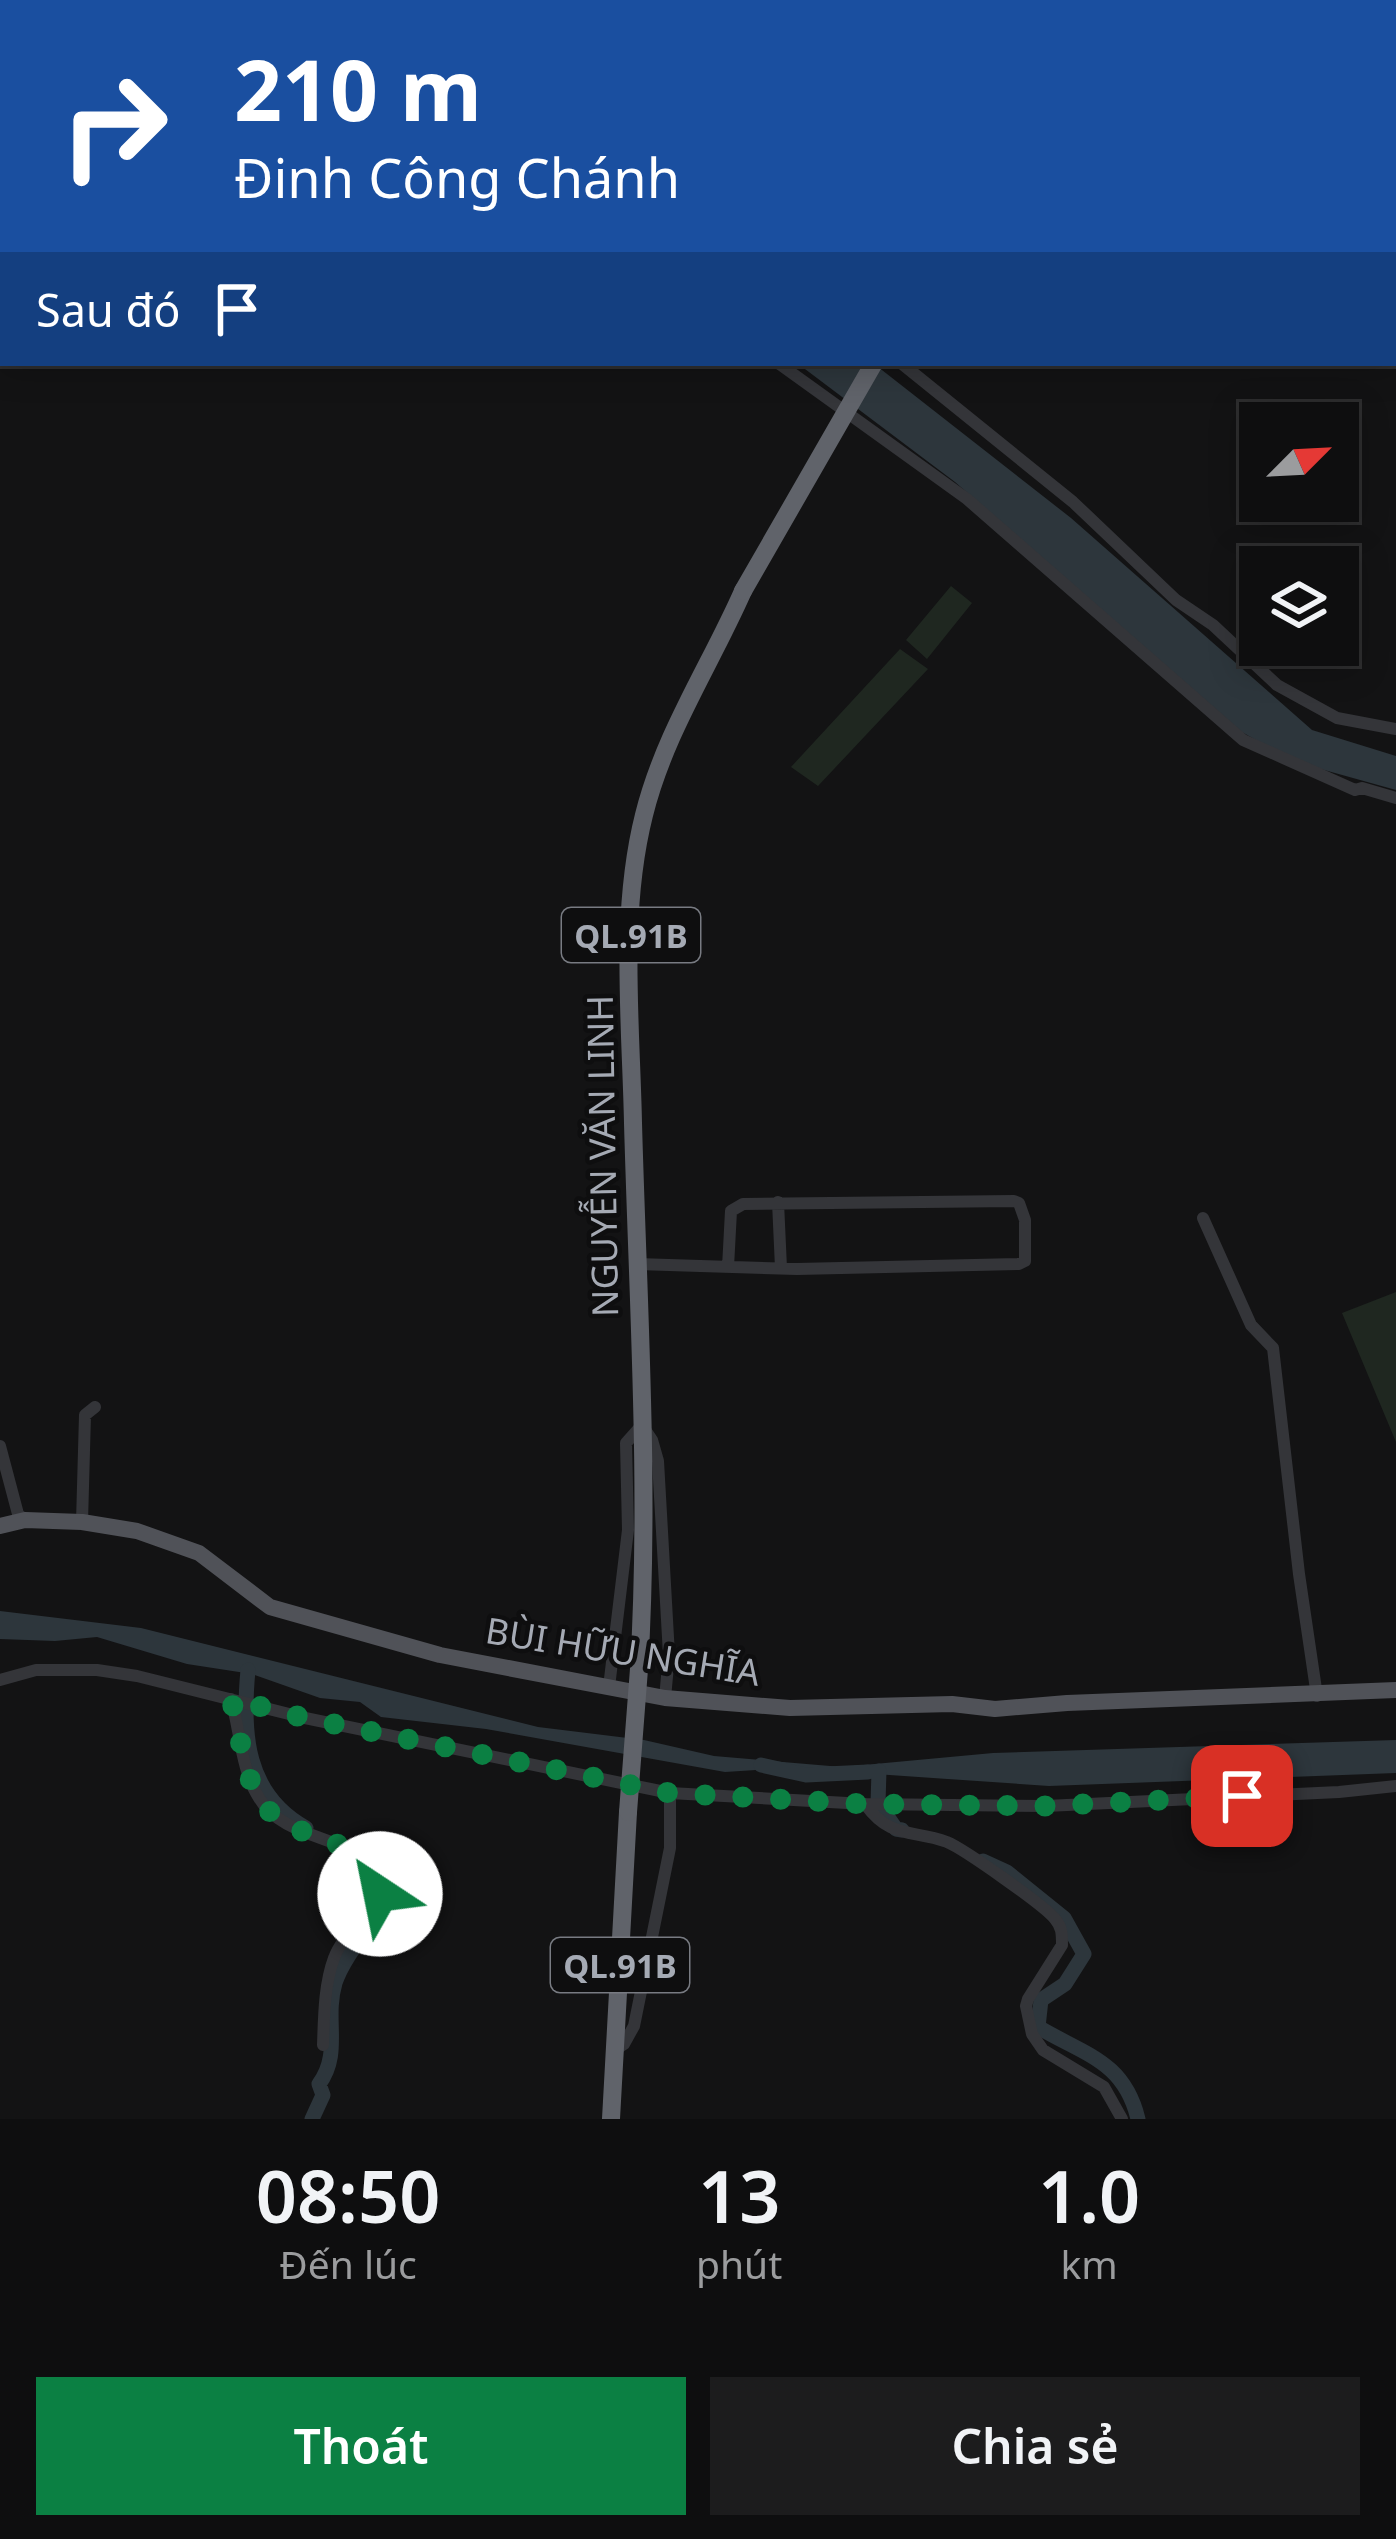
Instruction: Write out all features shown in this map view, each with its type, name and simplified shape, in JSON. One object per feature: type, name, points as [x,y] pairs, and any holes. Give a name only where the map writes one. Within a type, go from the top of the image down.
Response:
[{"type":"highway","name":"NGUYỄN VĂN LINH","points":[[615,2050],[639,1670],[642,1426],[630,1002],[632,895],[643,816],[669,739],[742,591],[872,366]]},
{"type":"highway","name":"QL.91B","points":[[611,2119],[615,2050]]},
{"type":"main road","name":"BÙI HỮU NGHĨA","points":[[13,1523],[82,1522],[137,1531],[199,1553],[270,1607],[440,1655],[665,1699],[790,1708],[952,1704],[995,1709],[1396,1690]]},
{"type":"street","points":[[782,366],[967,499],[1243,740],[1355,790],[1396,798]]},
{"type":"street","points":[[905,366],[1072,502],[1277,685],[1337,718],[1396,730]]},
{"type":"street","points":[[637,1264],[728,1267],[781,1268],[1019,1264],[1025,1261],[1025,1220],[1014,1201],[743,1204],[731,1211],[728,1267]]},
{"type":"street","points":[[778,1202],[781,1268]]},
{"type":"street","points":[[1203,1218],[1251,1325],[1273,1348],[1317,1696]]},
{"type":"street","points":[[82,1522],[85,1414],[95,1407]]},
{"type":"street","points":[[609,1687],[628,1530],[626,1443],[642,1426],[658,1461],[669,1655],[665,1699]]},
{"type":"street","points":[[0,1446],[18,1514],[13,1523]]},
{"type":"street","points":[[0,1680],[36,1670],[97,1670],[670,1793],[875,1804],[1046,1806],[1396,1786]]},
{"type":"street","points":[[233,1699],[251,1780],[264,1806],[289,1824],[368,1860],[384,1877],[383,1890],[334,1959],[323,2045]]},
{"type":"street","points":[[615,2050],[634,2026],[670,1848],[670,1793]]},
{"type":"street","points":[[875,1804],[882,1823],[958,1848],[1058,1922],[1062,1945],[1028,1999],[1028,2020],[1043,2050],[1104,2087],[1122,2119]]},
{"type":"shaded area","points":[[801,366],[877,366],[1071,518],[1312,730],[1396,756],[1396,790],[1292,761],[1242,732],[955,482]]},
{"type":"shaded area","points":[[951,586],[972,603],[927,659],[906,640]]},
{"type":"shaded area","points":[[900,649],[928,669],[818,786],[791,767]]},
{"type":"shaded area","points":[[1396,1292],[1396,1442],[1342,1313]]},
{"type":"shaded area","points":[[0,1611],[141,1628],[538,1727],[644,1740],[714,1756],[842,1767],[993,1753],[1396,1740],[1396,1773],[1049,1786],[788,1768],[725,1772],[486,1729],[381,1717],[360,1702],[320,1698],[252,1674],[187,1664],[97,1637],[0,1639]]},
{"type":"waterway","points":[[248,1670],[248,1739],[259,1780],[270,1798],[306,1828]]},
{"type":"waterway","points":[[761,1765],[806,1775],[868,1772]]},
{"type":"waterway","points":[[879,1771],[878,1803],[896,1829],[902,1830]]},
{"type":"waterway","points":[[312,2119],[330,2060],[335,1983],[395,1886],[384,1865],[365,1857]]},
{"type":"waterway","points":[[983,1861],[1007,1872],[1064,1918],[1084,1954],[1065,1984],[1041,2000],[1038,2027],[1113,2072],[1132,2100],[1138,2119]]},
{"type":"route","points":[[380,1894],[384,1877],[373,1863],[289,1824],[264,1806],[251,1780],[231,1699],[670,1793],[865,1804],[1046,1806],[1242,1796]]}]
